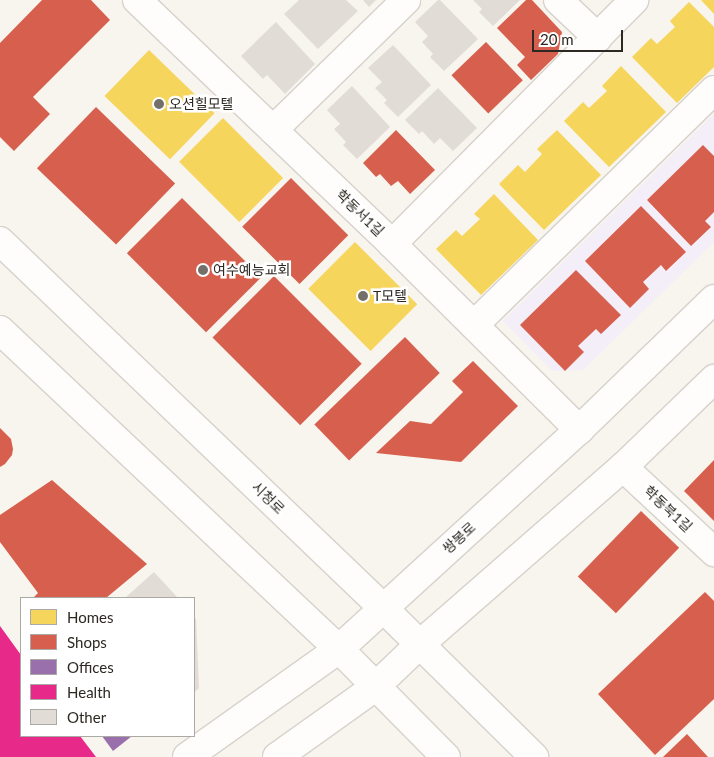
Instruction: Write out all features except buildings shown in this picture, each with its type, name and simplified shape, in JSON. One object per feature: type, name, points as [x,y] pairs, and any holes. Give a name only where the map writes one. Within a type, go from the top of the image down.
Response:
[{"type":"street","name":"학동서1길","points":[[137,0],[392,244],[579,430]]},
{"type":"street","points":[[273,130],[406,0]]},
{"type":"street","points":[[558,0],[598,38]]},
{"type":"street","points":[[392,244],[634,0]]},
{"type":"street","points":[[474,325],[714,90]]},
{"type":"street","name":"시청로","points":[[0,241],[382,607],[534,757]]},
{"type":"street","name":"쌍봉로","points":[[186,757],[339,649],[382,607],[579,430],[714,299]]},
{"type":"street","points":[[0,330],[339,649],[446,757]]},
{"type":"street","points":[[277,757],[375,687],[419,645],[623,467],[714,379]]},
{"type":"street","name":"학동북1길","points":[[623,467],[714,552]]},
{"type":"shaded area","points":[[714,114],[714,242],[583,370],[552,371],[503,321]]},
{"type":"place","name":"오션힐모텔","points":[[159,104]]},
{"type":"place","name":"여수예능교회","points":[[203,270]]},
{"type":"place","name":"T모텔","points":[[363,296]]}]
